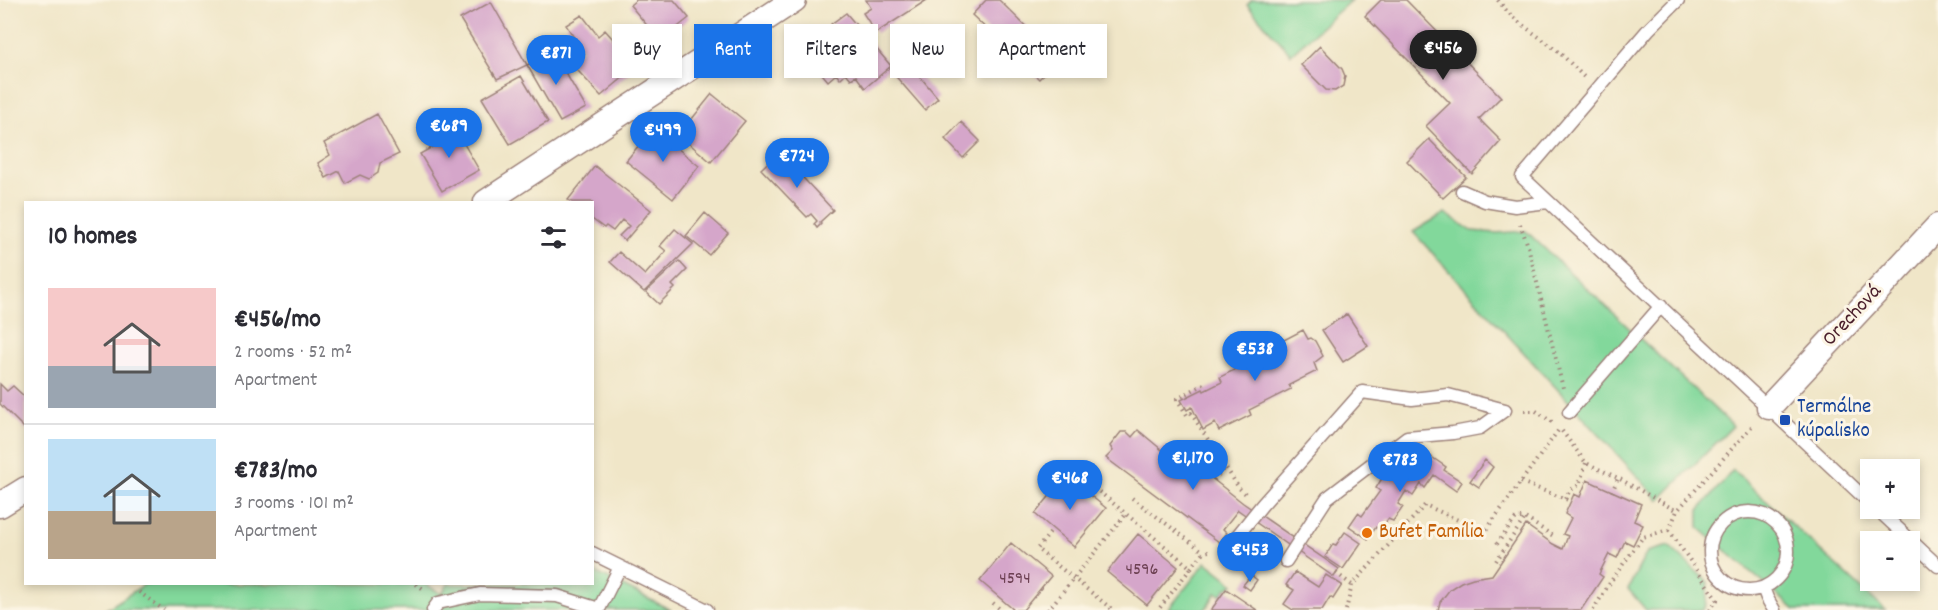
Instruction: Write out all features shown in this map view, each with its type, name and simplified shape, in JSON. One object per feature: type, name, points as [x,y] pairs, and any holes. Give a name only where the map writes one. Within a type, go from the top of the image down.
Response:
[{"type":"street","points":[[488,201],[794,0]]},
{"type":"street","name":"Orechová","points":[[1769,407],[1938,226]]},
{"type":"street","points":[[0,505],[24,490]]},
{"type":"lane","points":[[1678,0],[1648,30],[1522,177],[1860,493]]},
{"type":"lane","points":[[1462,191],[1485,201],[1515,206],[1548,202]]},
{"type":"lane","points":[[1569,412],[1661,306]]},
{"type":"lane","points":[[1230,546],[1262,505],[1362,392],[1412,399],[1448,395],[1505,410]]},
{"type":"lane","points":[[1286,561],[1327,498],[1407,437],[1480,428],[1505,410]]},
{"type":"lane","points":[[1738,513],[1762,514],[1780,528],[1786,538],[1787,561],[1782,573],[1774,582],[1763,588],[1752,591],[1730,586],[1720,578],[1710,558],[1710,546],[1719,526],[1738,513]]},
{"type":"lane","points":[[1888,519],[1938,566]]},
{"type":"lane","points":[[594,554],[707,610]]},
{"type":"lane","points":[[433,610],[438,603],[480,594],[557,596],[599,609],[620,567]]},
{"type":"lane","points":[[1763,588],[1774,610]]},
{"type":"path","points":[[1498,0],[1505,11],[1555,49],[1584,77]]},
{"type":"path","points":[[1483,534],[1569,412],[1528,246],[1515,206]]},
{"type":"path","points":[[1204,384],[1177,399],[1187,416],[1192,412],[1239,488],[1262,505]]},
{"type":"path","points":[[1669,530],[1677,511],[1769,407]]},
{"type":"path","points":[[1505,410],[1536,411],[1560,427],[1586,463],[1677,511]]},
{"type":"path","points":[[1565,499],[1570,490],[1579,485],[1586,463]]},
{"type":"path","points":[[1214,480],[1225,467]]},
{"type":"path","points":[[1612,492],[1618,478]]},
{"type":"path","points":[[1521,482],[1571,501]]},
{"type":"path","points":[[1090,484],[1191,568]]},
{"type":"path","points":[[1132,498],[1204,552]]},
{"type":"path","points":[[1346,610],[1352,585],[1425,505],[1458,520]]},
{"type":"path","points":[[1048,610],[1126,514]]},
{"type":"path","points":[[1497,544],[1516,518],[1525,518],[1555,537]]},
{"type":"path","points":[[1499,559],[1525,518]]},
{"type":"path","points":[[1593,610],[1641,536],[1669,530]]},
{"type":"path","points":[[1669,530],[1717,600],[1710,610]]},
{"type":"path","points":[[1050,533],[1037,549],[1113,610]]},
{"type":"path","points":[[1158,610],[1204,552],[1230,546]]},
{"type":"path","points":[[1336,573],[1352,585]]},
{"type":"path","points":[[139,592],[164,610]]},
{"type":"path","points":[[993,603],[1001,610]]},
{"type":"green space","points":[[1252,0],[1351,0],[1291,54],[1247,5]]},
{"type":"green space","points":[[1445,213],[1472,231],[1497,233],[1526,231],[1733,426],[1659,500],[1413,232]]},
{"type":"green space","points":[[1733,470],[1860,587],[1860,591],[1864,591],[1885,610],[1795,610],[1699,528],[1699,510]]},
{"type":"green space","points":[[1669,546],[1708,582],[1706,605],[1703,610],[1646,610],[1628,589],[1647,552]]},
{"type":"green space","points":[[1206,562],[1234,584],[1221,595],[1216,593],[1205,610],[1168,610]]},
{"type":"green space","points":[[594,572],[671,610],[105,610],[143,585],[427,585],[442,594],[447,585],[594,585]]},
{"type":"building","points":[[636,0],[674,0],[689,18],[681,24],[646,24],[630,5]]},
{"type":"building","points":[[866,0],[927,0],[878,32],[878,24],[870,24],[863,13],[871,8]]},
{"type":"building","points":[[986,0],[999,0],[1023,24],[981,24],[972,15]]},
{"type":"building","points":[[1381,0],[1406,0],[1501,97],[1479,119],[1501,141],[1472,174],[1426,126],[1450,103],[1365,16]]},
{"type":"building","points":[[491,2],[527,65],[497,79],[460,19]]},
{"type":"building","points":[[846,13],[855,24],[831,24]]},
{"type":"building","points":[[582,15],[598,36],[605,30],[612,38],[612,78],[623,78],[601,96],[569,61],[582,50],[566,25]]},
{"type":"building","points":[[1320,46],[1342,69],[1345,76],[1343,86],[1335,91],[1326,90],[1301,65]]},
{"type":"building","points":[[553,51],[586,108],[560,122],[527,65]]},
{"type":"building","points":[[878,51],[890,65],[878,77]]},
{"type":"building","points":[[521,76],[548,122],[510,144],[482,98]]},
{"type":"building","points":[[858,78],[877,78],[865,88]]},
{"type":"building","points":[[897,78],[921,78],[938,98],[925,110]]},
{"type":"building","points":[[712,94],[745,121],[711,162],[679,135]]},
{"type":"building","points":[[377,114],[399,154],[380,163],[378,173],[369,179],[360,175],[345,183],[339,171],[326,178],[318,163],[330,155],[324,143]]},
{"type":"building","points":[[961,122],[980,141],[963,158],[945,139]]},
{"type":"building","points":[[452,123],[479,170],[442,191],[420,154],[438,144],[432,135]]},
{"type":"building","points":[[653,128],[699,166],[673,199],[626,161]]},
{"type":"building","points":[[1429,139],[1466,177],[1443,198],[1407,161]]},
{"type":"building","points":[[779,152],[833,210],[817,228],[814,224],[817,221],[811,214],[807,217],[761,169]]},
{"type":"building","points":[[595,166],[651,210],[625,241],[619,236],[629,226],[622,220],[613,231],[606,226],[604,228],[594,220],[594,201],[568,200]]},
{"type":"building","points":[[705,213],[728,233],[709,255],[686,236]]},
{"type":"building","points":[[675,229],[693,244],[644,292],[610,262],[619,252],[645,275],[666,251],[660,246]]},
{"type":"building","points":[[679,261],[687,270],[672,285],[675,288],[659,304],[646,292]]},
{"type":"building","points":[[1347,314],[1368,346],[1343,362],[1322,330]]},
{"type":"building","points":[[1303,330],[1308,339],[1315,341],[1323,356],[1314,363],[1317,371],[1289,385],[1291,389],[1249,410],[1251,415],[1219,431],[1215,423],[1203,430],[1192,407],[1187,410],[1181,400],[1222,382],[1220,377],[1262,356],[1261,352]]},
{"type":"building","points":[[0,384],[7,391],[13,386],[24,396],[24,428],[0,404]]},
{"type":"building","points":[[1138,430],[1162,450],[1165,446],[1203,476],[1205,473],[1243,503],[1339,569],[1334,577],[1238,510],[1223,529],[1227,533],[1219,542],[1106,458],[1113,451],[1110,446],[1121,432],[1127,432],[1132,437]]},
{"type":"building","points":[[1423,451],[1446,467],[1444,470],[1462,482],[1456,491],[1434,475],[1425,488],[1421,484],[1413,496],[1406,491],[1398,504],[1403,507],[1393,521],[1388,519],[1380,530],[1376,527],[1368,539],[1349,526],[1358,513],[1362,516],[1380,491],[1376,488],[1384,475],[1390,480],[1399,469],[1403,472],[1411,460],[1415,464]]},
{"type":"building","points":[[1485,460],[1493,467],[1479,487],[1470,481]]},
{"type":"building","points":[[1066,476],[1106,508],[1074,547],[1035,514]]},
{"type":"building","points":[[1587,480],[1641,504],[1634,521],[1643,525],[1633,545],[1625,541],[1617,558],[1609,554],[1599,574],[1603,577],[1581,610],[1438,610],[1440,602],[1450,589],[1473,578],[1492,575],[1526,525],[1563,549],[1568,536],[1563,534],[1571,518],[1565,514],[1574,494],[1580,497]]},
{"type":"building","points":[[1345,532],[1361,543],[1343,569],[1325,557],[1333,544],[1336,545]]},
{"type":"building","points":[[1138,534],[1178,567],[1147,605],[1107,572]]},
{"type":"building","points":[[1011,543],[1051,576],[1023,610],[1014,610],[980,581]]},
{"type":"building","points":[[1295,572],[1318,587],[1326,575],[1342,585],[1333,599],[1330,597],[1322,610],[1293,610],[1284,604],[1294,590],[1286,585]]},
{"type":"building","points":[[1251,575],[1257,580],[1250,590],[1243,585]]},
{"type":"building","points":[[1226,589],[1257,610],[1211,610]]},
{"type":"place","name":"Termálne kúpalisko","points":[[1785,420]]},
{"type":"place","name":"Bufet Família","points":[[1367,533]]}]
